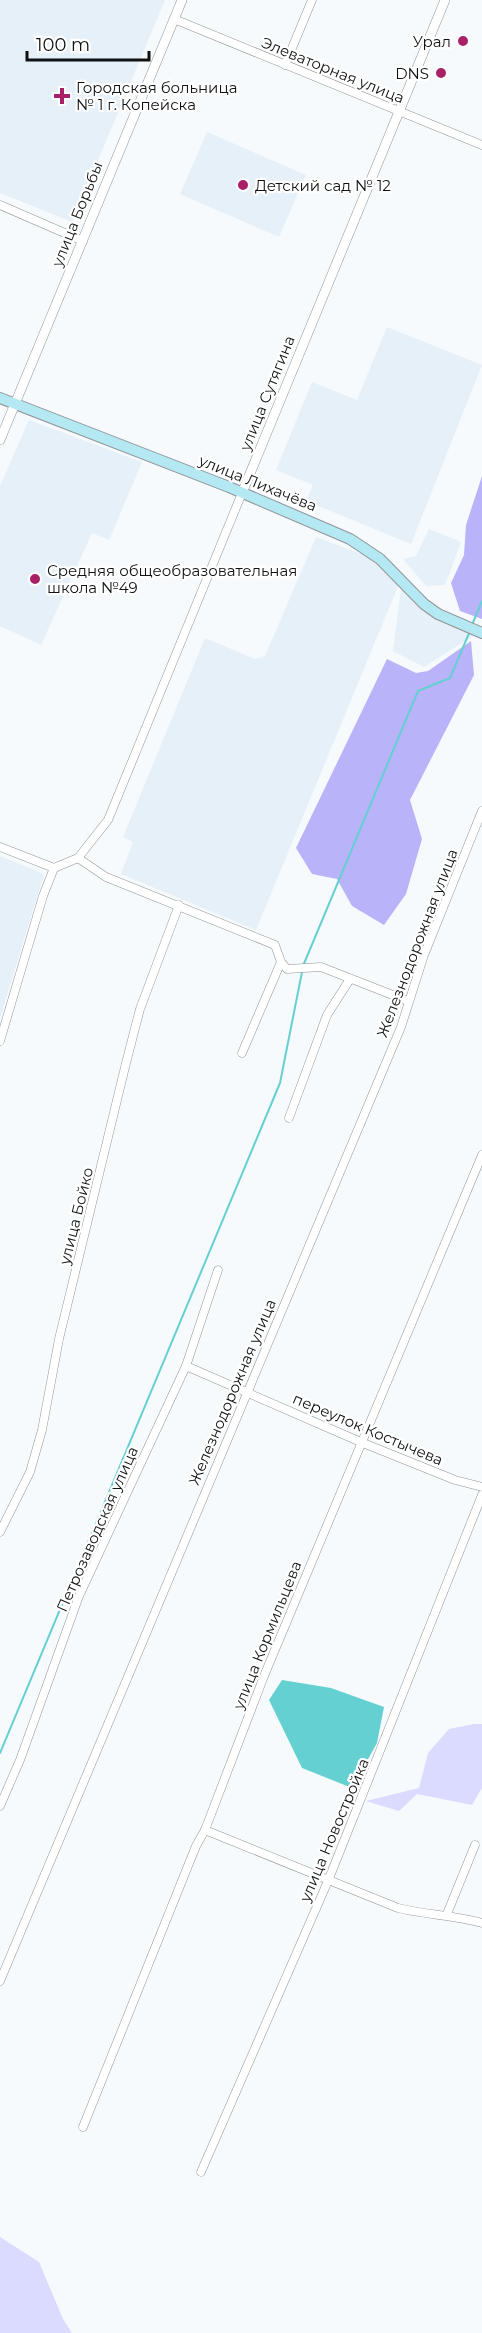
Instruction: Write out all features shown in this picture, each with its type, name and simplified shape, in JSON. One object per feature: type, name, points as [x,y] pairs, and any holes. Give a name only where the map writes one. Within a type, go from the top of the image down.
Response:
[{"type":"main road","name":"улица Лихачёва","points":[[0,398],[350,538],[381,559],[424,604],[438,614],[482,633]]},
{"type":"street","name":"улица Борьбы","points":[[0,440],[182,0]]},
{"type":"street","points":[[285,65],[312,0]]},
{"type":"street","name":"улица Сутягина","points":[[78,858],[108,820],[445,0]]},
{"type":"street","name":"Элеваторная улица","points":[[174,20],[482,145]]},
{"type":"street","points":[[0,205],[83,241]]},
{"type":"street","name":"Железнодорожная улица","points":[[0,1981],[85,1784],[245,1392],[397,1037],[408,1001],[482,810]]},
{"type":"street","points":[[0,847],[54,868],[78,858],[106,877],[275,945],[281,963],[287,969],[321,967],[408,1001]]},
{"type":"street","points":[[0,1041],[43,896],[54,868]]},
{"type":"street","name":"улица Бойко","points":[[0,1532],[30,1472],[42,1430],[59,1339],[126,1063],[141,1009],[179,905]]},
{"type":"street","points":[[242,1053],[281,963]]},
{"type":"street","points":[[289,1118],[327,1014],[350,979]]},
{"type":"street","name":"улица Кормильцева","points":[[83,2127],[195,1846],[205,1830],[264,1676],[482,1155]]},
{"type":"street","name":"Петрозаводская улица","points":[[0,1806],[20,1760],[79,1596],[186,1366],[218,1269]]},
{"type":"street","name":"переулок Костычева","points":[[186,1366],[363,1443],[455,1480],[482,1487]]},
{"type":"street","name":"улица Новостройка","points":[[201,2172],[328,1881],[482,1495]]},
{"type":"street","points":[[205,1830],[398,1908],[427,1915],[447,1914],[482,1923]]},
{"type":"street","points":[[447,1914],[475,1845]]},
{"type":"shaded area","name":"Городская больница № 1 г. Копейска","points":[[0,0],[165,0],[72,222],[0,193]]},
{"type":"shaded area","name":"Детский сад № 12","points":[[207,132],[306,175],[279,237],[180,194]]},
{"type":"shaded area","points":[[387,327],[482,365],[411,544],[306,501],[313,485],[276,470],[312,382],[357,400]]},
{"type":"shaded area","points":[[29,420],[142,462],[109,540],[92,533],[41,645],[0,626],[0,486]]},
{"type":"shaded area","points":[[482,476],[482,619],[460,611],[451,583],[464,555],[466,525]]},
{"type":"shaded area","points":[[429,529],[461,542],[445,585],[426,586],[403,559],[416,556]]},
{"type":"shaded area","points":[[316,537],[367,556],[399,584],[256,930],[121,874],[133,842],[123,837],[205,638],[255,659],[265,656]]},
{"type":"shaded area","points":[[401,589],[428,611],[476,634],[424,667],[393,651]]},
{"type":"shaded area","points":[[471,641],[474,675],[410,800],[422,839],[406,894],[384,925],[352,906],[337,879],[312,874],[296,848],[387,659],[416,673],[428,671]]},
{"type":"shaded area","points":[[0,856],[44,874],[0,1018]]},
{"type":"shaded area","points":[[282,1680],[331,1688],[384,1707],[377,1743],[352,1788],[302,1768],[269,1700]]},
{"type":"shaded area","points":[[482,1724],[482,1788],[472,1805],[417,1794],[399,1811],[366,1801],[419,1788],[428,1753],[449,1729]]},
{"type":"shaded area","points":[[0,2237],[39,2262],[63,2319],[72,2333],[0,2333]]},
{"type":"waterway","points":[[472,625],[482,601]]},
{"type":"waterway","points":[[303,966],[418,691],[450,678],[470,631]]},
{"type":"waterway","points":[[0,1753],[280,1083],[302,972]]},
{"type":"place","name":"Урал","points":[[463,41]]},
{"type":"place","name":"DNS","points":[[441,73]]},
{"type":"place","name":"Городская больница № 1 г. Копейска","points":[[62,96]]},
{"type":"place","name":"Детский сад № 12","points":[[243,185]]},
{"type":"place","name":"Средняя общеобразовательная школа №49","points":[[35,579]]}]
